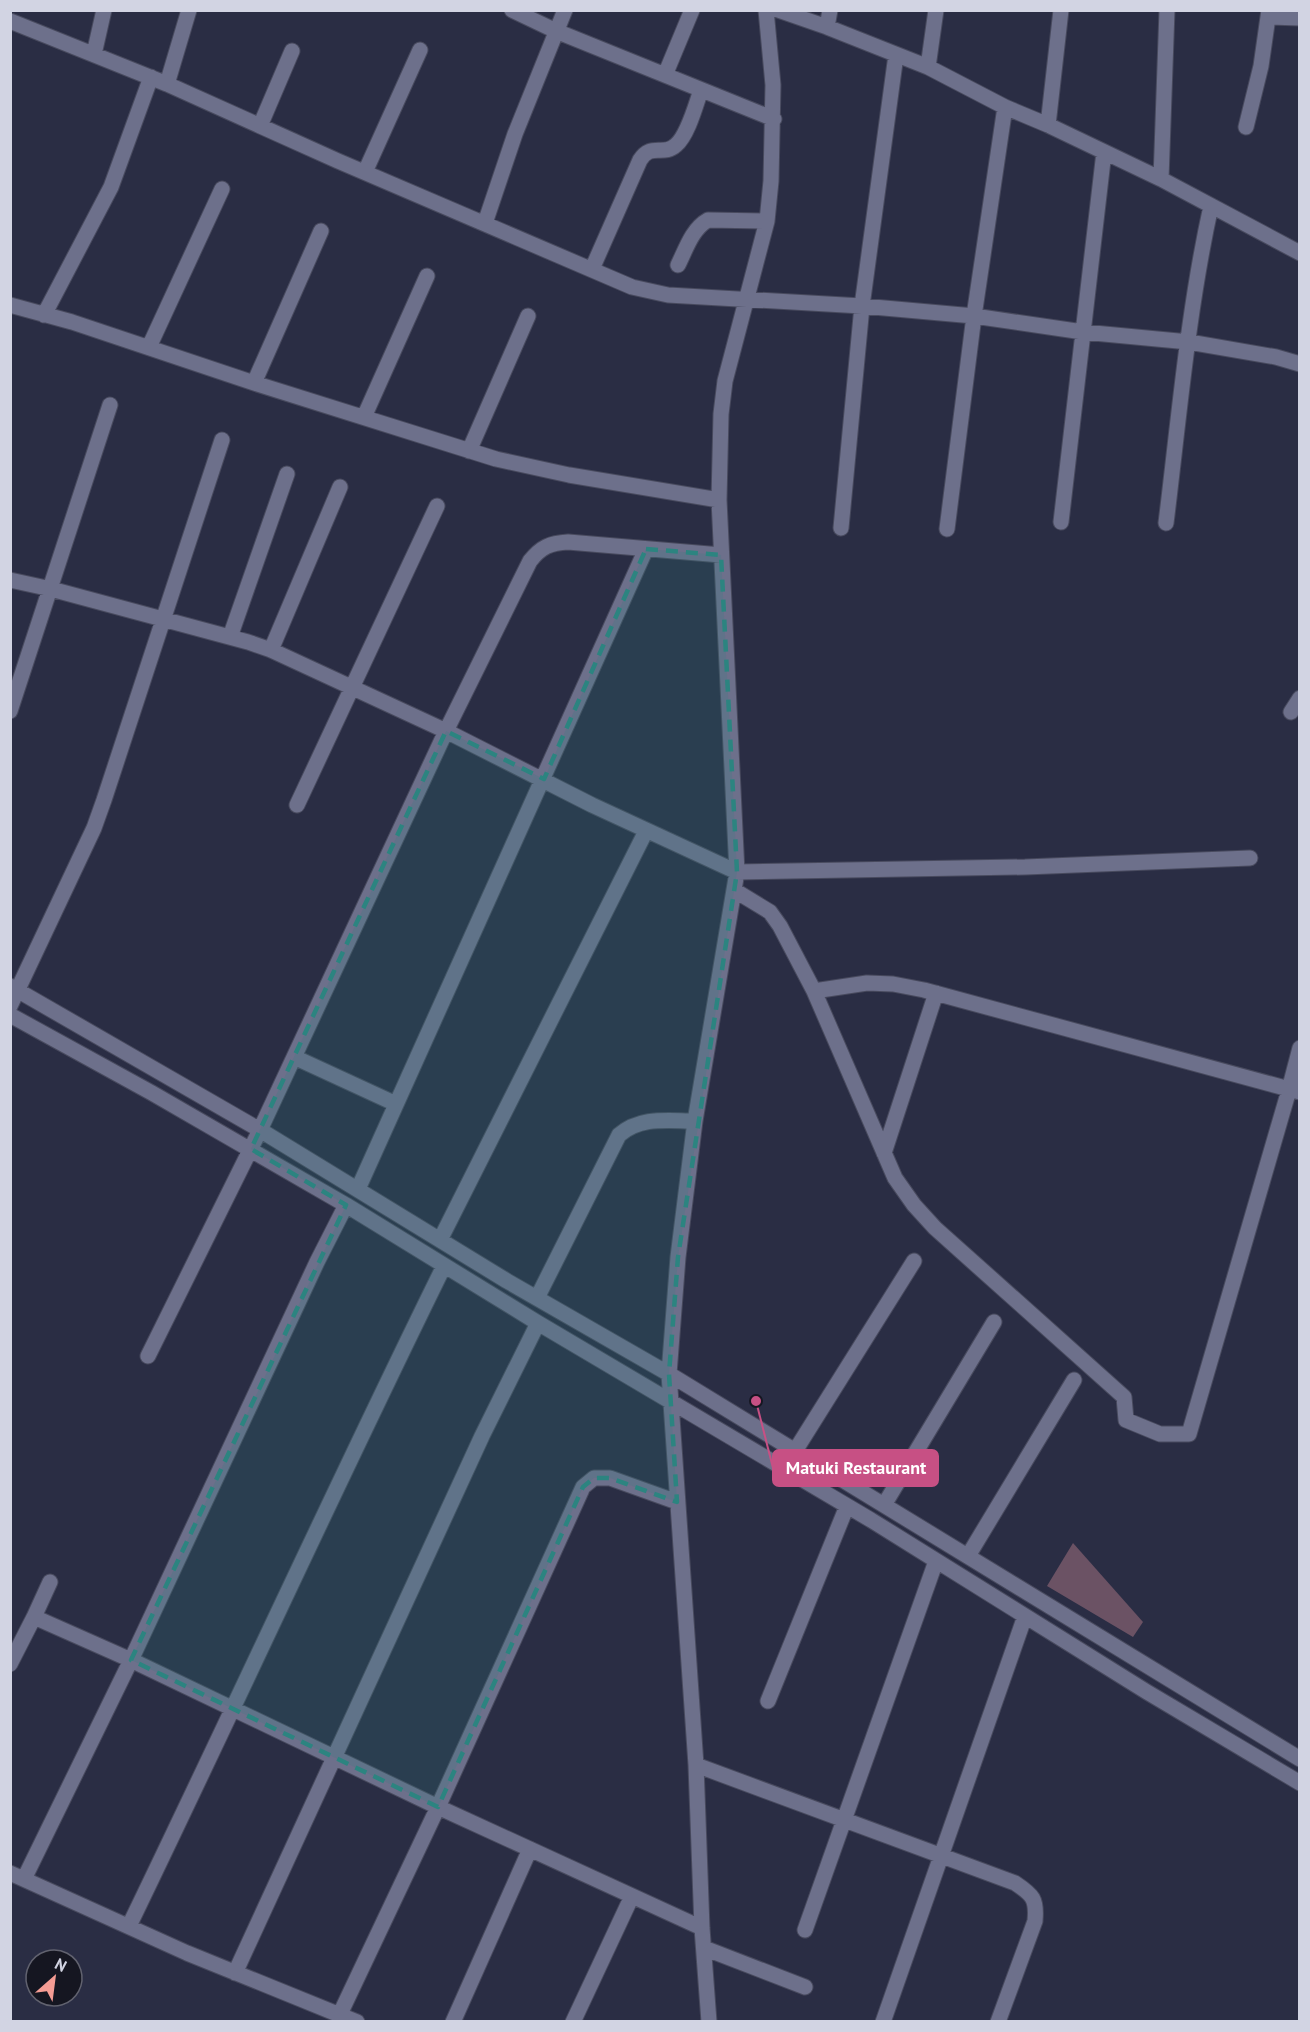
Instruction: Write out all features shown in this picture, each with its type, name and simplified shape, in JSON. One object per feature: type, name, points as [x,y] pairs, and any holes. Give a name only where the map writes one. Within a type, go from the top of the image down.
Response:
[{"type":"street","points":[[94,54],[104,10]]},
{"type":"street","points":[[167,84],[189,10]]},
{"type":"street","points":[[512,10],[774,119]]},
{"type":"street","points":[[485,223],[515,134],[565,10]]},
{"type":"street","points":[[665,75],[692,10]]},
{"type":"street","points":[[709,2022],[702,1928],[696,1765],[669,1374],[678,1257],[695,1121],[737,872],[719,500],[721,414],[725,381],[767,221],[774,119],[766,10]]},
{"type":"street","points":[[778,10],[928,67],[1005,107],[1161,179],[1299,253]]},
{"type":"street","points":[[827,27],[830,10]]},
{"type":"street","points":[[928,67],[936,10]]},
{"type":"street","points":[[1048,125],[1061,10]]},
{"type":"street","points":[[1161,179],[1167,10]]},
{"type":"street","points":[[1246,127],[1261,66],[1269,14],[1299,18]]},
{"type":"street","points":[[10,21],[151,77],[632,287],[668,295],[747,298],[975,316],[1083,332],[1189,342],[1276,357],[1299,364]]},
{"type":"street","points":[[365,172],[420,50]]},
{"type":"street","points":[[260,126],[292,51]]},
{"type":"street","points":[[841,528],[862,306],[896,55]]},
{"type":"street","points":[[44,315],[111,187],[151,77]]},
{"type":"street","points":[[592,269],[644,153],[651,149],[667,151],[677,145],[684,135],[701,90]]},
{"type":"street","points":[[947,529],[1005,107]]},
{"type":"street","points":[[1061,522],[1104,152]]},
{"type":"street","points":[[149,347],[222,189]]},
{"type":"street","points":[[1166,523],[1189,342],[1211,206]]},
{"type":"street","points":[[678,265],[695,231],[708,220],[767,221]]},
{"type":"street","points":[[254,383],[321,231]]},
{"type":"street","points":[[364,417],[427,276]]},
{"type":"street","points":[[10,305],[149,347],[469,451],[569,475],[719,500]]},
{"type":"street","points":[[469,451],[528,316]]},
{"type":"street","points":[[10,711],[110,405]]},
{"type":"street","points":[[10,1006],[14,988],[94,828],[119,760],[162,620],[222,440]]},
{"type":"street","points":[[230,637],[287,474]]},
{"type":"street","points":[[271,650],[339,488]]},
{"type":"street","points":[[297,805],[437,506]]},
{"type":"street","points":[[148,1356],[251,1149],[446,731],[530,561],[538,550],[550,543],[568,542],[721,555]]},
{"type":"street","points":[[358,1189],[646,549]]},
{"type":"street","points":[[10,580],[230,637],[271,650],[446,731],[646,831],[737,872],[1025,867],[1250,858]]},
{"type":"street","points":[[1291,712],[1299,698]]},
{"type":"street","points":[[440,1240],[646,831]]},
{"type":"street","points":[[734,890],[770,912],[780,926],[814,991],[895,1178],[914,1205],[935,1228],[1124,1397],[1126,1420],[1160,1434],[1189,1434],[1294,1091],[1299,1048]]},
{"type":"street","points":[[814,991],[867,983],[893,984],[936,993],[1294,1091]]},
{"type":"street","points":[[14,988],[260,1130],[537,1298],[669,1374],[1299,1759]]},
{"type":"street","points":[[884,1153],[936,993]]},
{"type":"street","points":[[10,1015],[251,1149],[346,1205],[538,1323],[847,1506],[1147,1692],[1299,1783]]},
{"type":"street","points":[[294,1057],[396,1104]]},
{"type":"street","points":[[537,1298],[619,1135],[629,1126],[643,1121],[695,1121]]},
{"type":"street","points":[[346,1205],[292,1314],[131,1660],[17,1876],[187,1953],[357,2022]]},
{"type":"street","points":[[795,1450],[914,1261]]},
{"type":"street","points":[[129,1926],[234,1708],[369,1418],[444,1266]]},
{"type":"street","points":[[884,1505],[994,1322]]},
{"type":"street","points":[[235,1973],[483,1436],[538,1323]]},
{"type":"street","points":[[968,1556],[1074,1380]]},
{"type":"street","points":[[340,2014],[438,1807],[583,1487],[594,1478],[610,1478],[677,1502]]},
{"type":"street","points":[[768,1701],[847,1506]]},
{"type":"street","points":[[805,1930],[936,1561]]},
{"type":"street","points":[[10,1664],[50,1582]]},
{"type":"street","points":[[883,2022],[1025,1616]]},
{"type":"street","points":[[34,1617],[131,1660],[438,1807],[702,1928]]},
{"type":"street","points":[[696,1765],[1015,1883],[1031,1894],[1036,1906],[1035,1921],[998,2022]]},
{"type":"street","points":[[453,2022],[530,1849]]},
{"type":"street","points":[[573,2022],[632,1896]]},
{"type":"street","points":[[704,1948],[805,1987]]},
{"type":"highlighted area","points":[[646,549],[721,555],[737,872],[678,1257],[669,1374],[677,1502],[610,1478],[594,1478],[583,1487],[438,1807],[131,1660],[346,1205],[251,1149],[446,731],[544,779]]},
{"type":"building","points":[[1073,1543],[1143,1622],[1133,1637],[1047,1586]]},
{"type":"place","name":"Matuki Restaurant","points":[[756,1401]]}]
